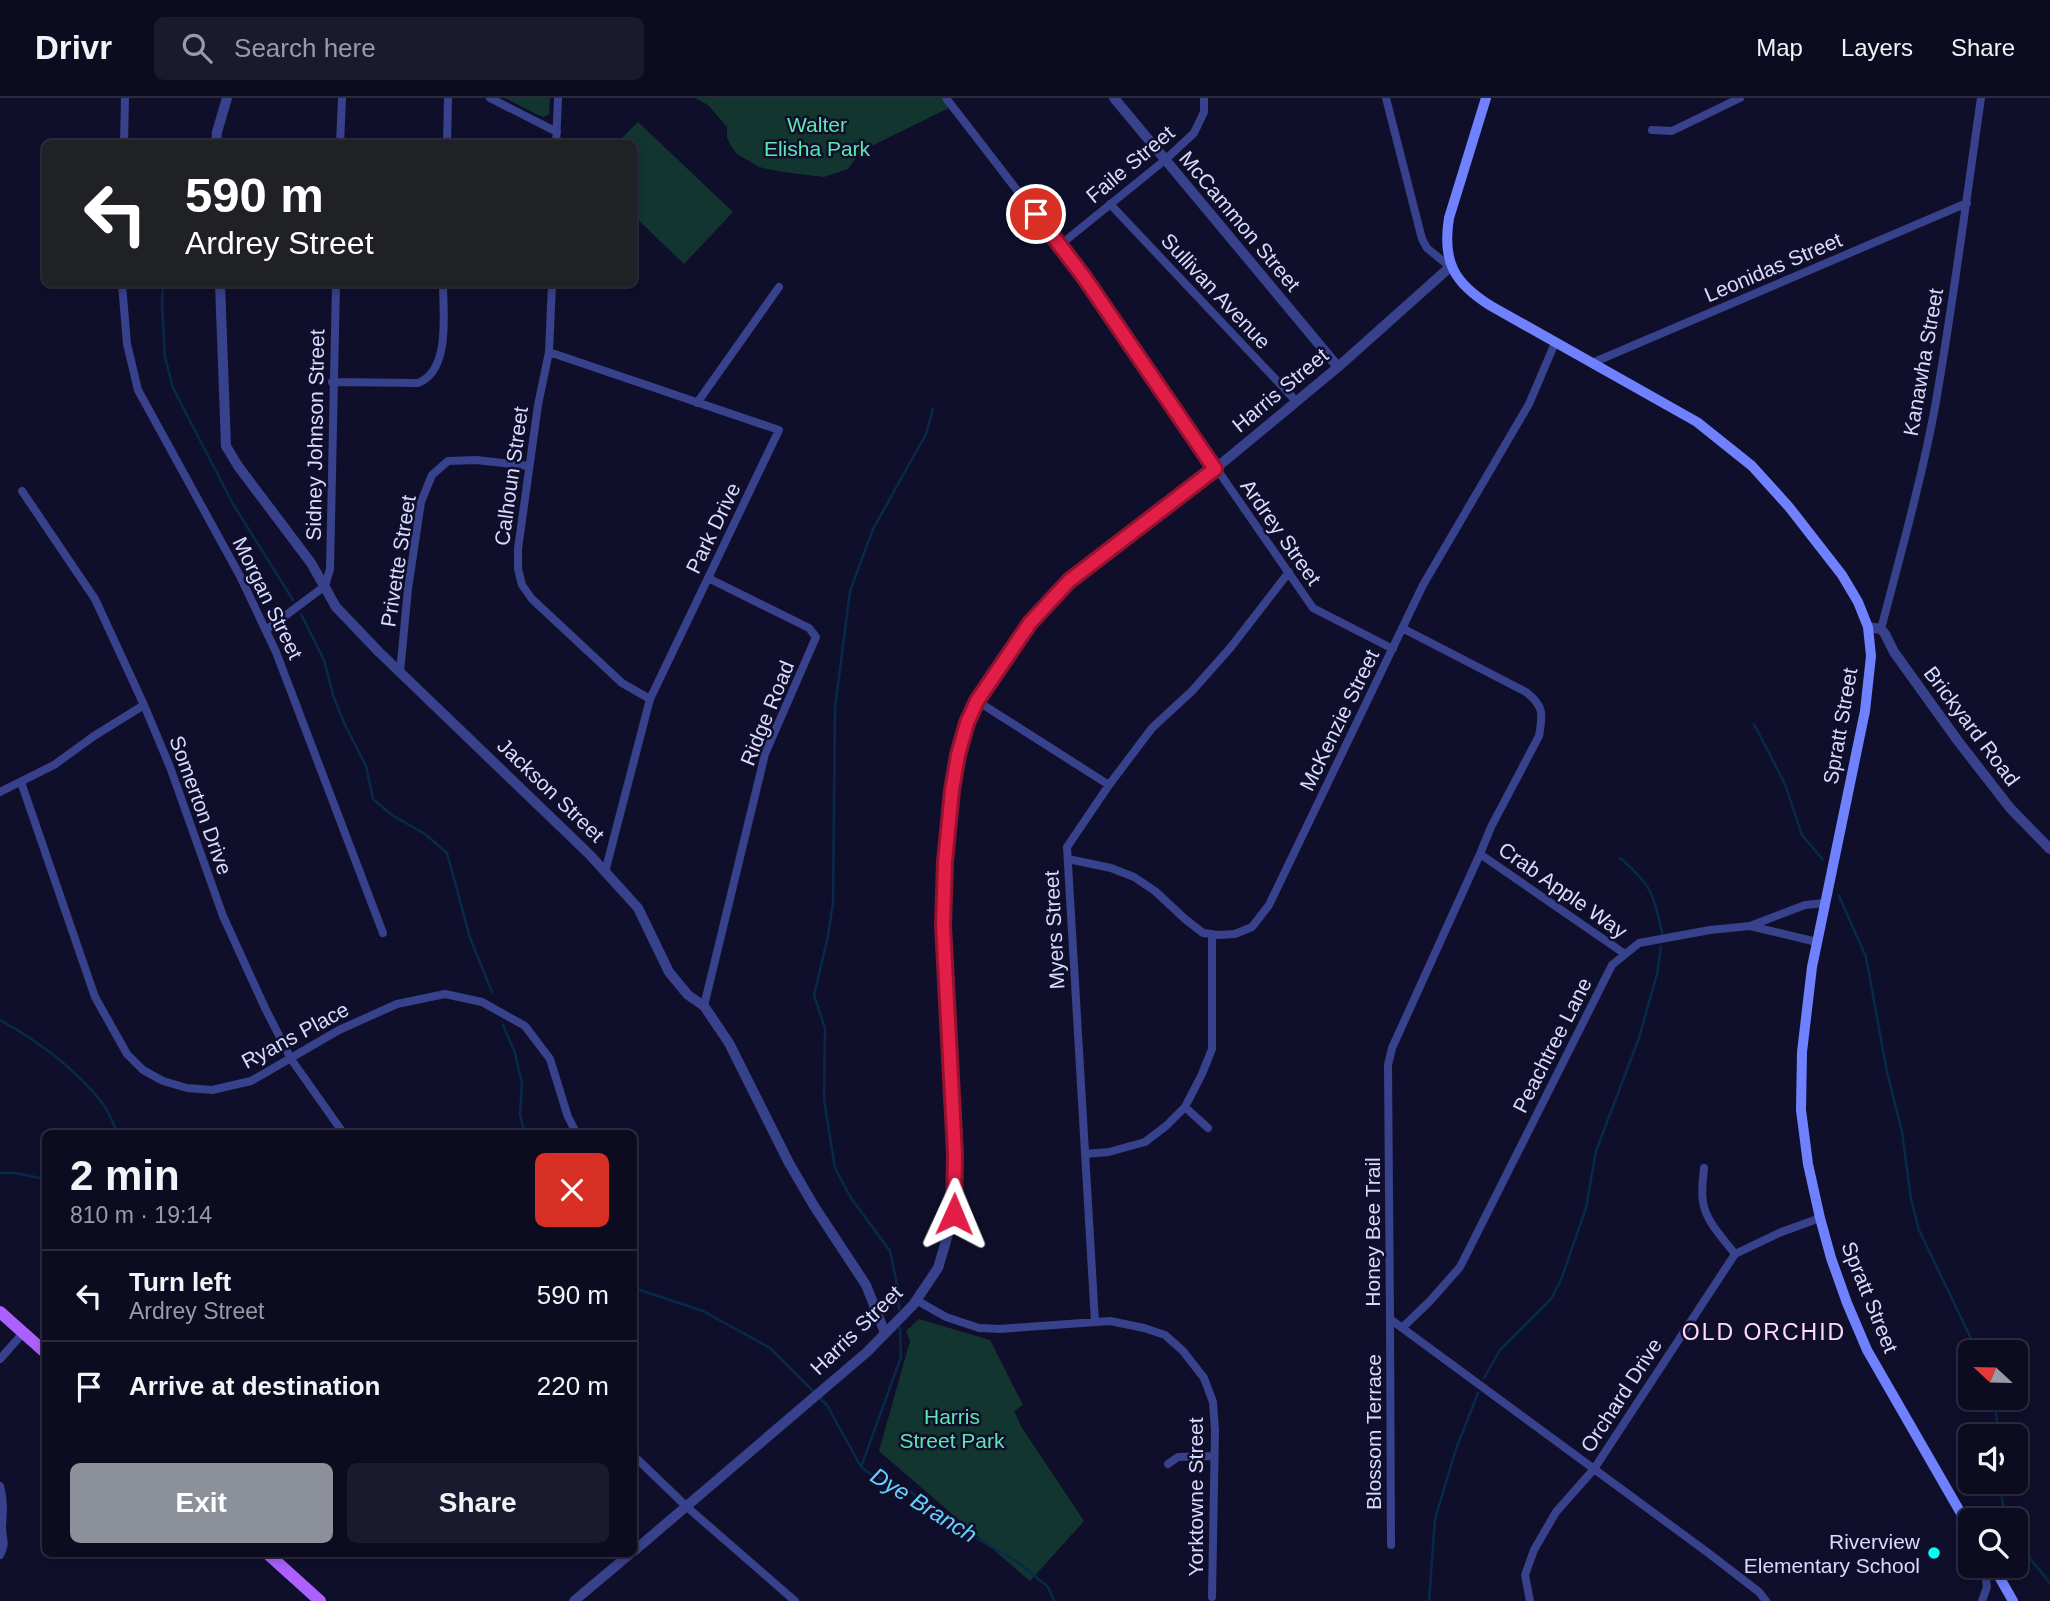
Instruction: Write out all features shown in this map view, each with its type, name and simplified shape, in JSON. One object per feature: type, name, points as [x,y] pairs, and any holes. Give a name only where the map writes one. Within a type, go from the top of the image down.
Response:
[{"type":"main road","points":[[1451,267],[1446,238],[1449,218],[1486,98]]},
{"type":"main road","name":"Spratt Street","points":[[1451,267],[1462,285],[1473,295],[1697,422],[1752,466],[1842,575],[1858,602],[1868,627],[1871,656],[1865,711],[1812,967],[1803,1040],[1801,1110],[1808,1164],[1831,1258],[1867,1350],[1958,1508]]},
{"type":"main road","points":[[0,1312],[42,1350]]},
{"type":"main road","points":[[271,1557],[320,1601]]},
{"type":"main road","points":[[1999,1578],[2009,1600]]},
{"type":"street","points":[[124,140],[125,98]]},
{"type":"street","points":[[216,140],[227,98]]},
{"type":"street","points":[[340,140],[342,98]]},
{"type":"street","points":[[447,140],[448,98]]},
{"type":"street","points":[[490,98],[557,132]]},
{"type":"street","points":[[556,140],[558,98]]},
{"type":"street","name":"Ardrey Street","points":[[946,98],[1084,277],[1313,608],[1392,649]]},
{"type":"street","name":"McCammon Street","points":[[1114,98],[1338,368]]},
{"type":"street","name":"Faile Street","points":[[1060,245],[1165,160],[1194,133],[1204,112],[1204,98]]},
{"type":"street","points":[[1386,98],[1422,239],[1427,248],[1451,267]]},
{"type":"street","points":[[1652,130],[1672,131],[1740,98]]},
{"type":"street","name":"Kanawha Street","points":[[1881,629],[1903,551],[1934,410],[1981,98]]},
{"type":"street","name":"Leonidas Street","points":[[1592,363],[1967,203]]},
{"type":"street","name":"Sullivan Avenue","points":[[1110,204],[1297,402]]},
{"type":"street","name":"Harris Street","points":[[637,1549],[867,1352],[916,1300],[938,1268],[954,1214],[955,1154],[943,925],[945,862],[958,755],[967,723],[977,701],[1030,623],[1069,581],[1297,402],[1451,267]]},
{"type":"street","name":"Morgan Street","points":[[122,287],[127,344],[138,390],[240,576],[281,665],[383,933]]},
{"type":"street","name":"Jackson Street","points":[[220,287],[226,446],[238,466],[311,563],[336,607],[590,855],[638,908],[669,972],[688,995],[704,1006],[729,1043],[789,1163],[866,1285],[885,1333]]},
{"type":"street","name":"Sidney Johnson Street","points":[[324,587],[330,569],[336,287]]},
{"type":"street","points":[[332,382],[418,383],[426,380],[441,357],[443,287]]},
{"type":"street","name":"Calhoun Street","points":[[552,287],[549,352],[529,466],[518,549],[518,569],[522,584],[532,599],[622,683],[650,699]]},
{"type":"street","points":[[697,404],[779,287]]},
{"type":"street","name":"McKenzie Street","points":[[1212,934],[1236,934],[1252,927],[1269,905],[1423,584],[1528,404],[1555,343]]},
{"type":"street","name":"Park Drive","points":[[549,352],[779,430],[650,699],[606,872]]},
{"type":"street","name":"Privette Street","points":[[400,672],[408,589],[421,502],[432,475],[448,461],[476,460],[529,466]]},
{"type":"street","name":"Somerton Drive","points":[[22,491],[94,599],[170,767],[223,916],[265,1008],[291,1059],[341,1130]]},
{"type":"street","name":"Myers Street","points":[[1095,1322],[1067,847],[1152,728],[1192,691],[1215,665],[1289,572]]},
{"type":"street","name":"Ridge Road","points":[[704,1006],[765,754],[817,637],[809,628],[708,578]]},
{"type":"street","points":[[265,630],[324,587]]},
{"type":"street","points":[[1868,627],[1881,629]]},
{"type":"street","name":"Honey Bee Trail","points":[[1402,628],[1525,692],[1536,700],[1541,708],[1541,722],[1539,736],[1491,827],[1392,1048],[1388,1065],[1390,1319],[1717,1560],[1759,1592],[1766,1601]]},
{"type":"street","name":"Brickyard Road","points":[[1881,629],[1906,670],[1958,741],[2010,808],[2050,849]]},
{"type":"street","points":[[977,701],[1109,785]]},
{"type":"street","points":[[0,792],[54,765],[144,705]]},
{"type":"street","name":"Ryans Place","points":[[21,782],[95,997],[127,1054],[143,1070],[163,1081],[187,1088],[212,1090],[251,1081],[340,1030],[397,1004],[445,994],[482,1002],[525,1026],[550,1059],[568,1118],[575,1130]]},
{"type":"street","name":"Crab Apple Way","points":[[1480,854],[1625,954]]},
{"type":"street","points":[[1068,859],[1111,868],[1134,877],[1155,891],[1203,933],[1212,934],[1212,1049],[1185,1107],[1145,1142],[1109,1152],[1085,1154]]},
{"type":"street","name":"Peachtree Lane","points":[[1402,1328],[1460,1267],[1612,965],[1639,943],[1749,926],[1805,905],[1825,903]]},
{"type":"street","points":[[1749,926],[1817,942]]},
{"type":"street","points":[[1185,1107],[1208,1128]]},
{"type":"street","points":[[1704,1168],[1703,1200],[1706,1213],[1735,1254],[1820,1217]]},
{"type":"street","name":"Orchard Drive","points":[[1530,1601],[1525,1575],[1534,1550],[1556,1511],[1594,1469],[1735,1254]]},
{"type":"street","name":"Yorktowne Street","points":[[916,1300],[946,1317],[979,1328],[1110,1321],[1165,1335],[1183,1351],[1204,1378],[1213,1402],[1212,1597]]},
{"type":"street","name":"Blossom Terrace","points":[[1390,1319],[1391,1545]]},
{"type":"street","points":[[0,1359],[23,1333]]},
{"type":"street","points":[[1168,1464],[1178,1457],[1214,1456]]},
{"type":"street","points":[[637,1459],[687,1507],[795,1601]]},
{"type":"street","points":[[0,1486],[4,1497],[1,1531],[5,1542],[0,1555]]},
{"type":"street","name":"Harris Street","points":[[574,1601],[627,1557]]},
{"type":"street","points":[[1982,1601],[1987,1587],[1986,1578]]},
{"type":"green space","points":[[505,98],[550,98],[549,114],[544,117],[538,115]]},
{"type":"green space","name":"Walter Elisha Park","points":[[695,98],[941,98],[949,108],[861,151],[848,169],[824,177],[759,167],[737,154],[727,137],[727,127],[708,105]]},
{"type":"green space","points":[[638,122],[733,212],[684,264],[637,219],[637,140],[620,140]]},
{"type":"green space","name":"Harris Street Park","points":[[919,1319],[990,1340],[1023,1405],[1014,1411],[1022,1428],[1084,1521],[1030,1581],[879,1451],[910,1341],[906,1331]]},
{"type":"waterway","points":[[163,287],[165,357],[173,388],[233,504],[293,600]]},
{"type":"waterway","points":[[899,1309],[890,1251],[851,1198],[835,1168],[824,1100],[825,1028],[814,995],[833,903],[835,708],[850,591],[873,529],[926,434],[933,409]]},
{"type":"waterway","points":[[301,614],[324,660],[333,695],[345,725],[366,766],[373,799],[392,815],[425,834],[447,853],[470,938],[492,992]]},
{"type":"waterway","points":[[1754,724],[1785,784],[1802,835],[1823,860]]},
{"type":"waterway","points":[[1620,858],[1639,875],[1650,891],[1662,933]]},
{"type":"waterway","points":[[1839,896],[1866,957],[1919,1230],[1972,1340]]},
{"type":"waterway","points":[[1484,1378],[1500,1350],[1551,1299],[1561,1280],[1586,1208],[1596,1151],[1639,1038],[1657,974],[1661,947]]},
{"type":"waterway","points":[[0,1020],[42,1046],[81,1079],[105,1107],[116,1130]]},
{"type":"waterway","points":[[503,1025],[515,1053],[522,1084],[520,1115],[524,1130]]},
{"type":"waterway","name":"Dye Branch","points":[[0,1173],[42,1178]]},
{"type":"waterway","name":"Dye Branch","points":[[637,1289],[703,1311],[770,1348],[827,1405],[861,1467],[873,1476],[908,1490],[956,1526],[1019,1563],[1048,1587],[1054,1601]]},
{"type":"waterway","points":[[861,1467],[901,1357],[900,1328]]},
{"type":"waterway","points":[[1429,1601],[1435,1519],[1456,1449],[1478,1393]]},
{"type":"waterway","points":[[1996,1410],[1996,1424]]},
{"type":"waterway","points":[[2001,1494],[2004,1508]]},
{"type":"waterway","points":[[2028,1554],[2050,1583]]},
{"type":"place","name":"Riverview Elementary School","points":[[1934,1553]]},
{"type":"district","name":"OLD ORCHID","points":[[1764,1332]]},
{"type":"route","points":[[954,1214],[955,1154],[943,925],[945,862],[952,790],[967,723],[977,701],[1030,623],[1069,581],[1215,469],[1084,277],[1036,214]]}]
